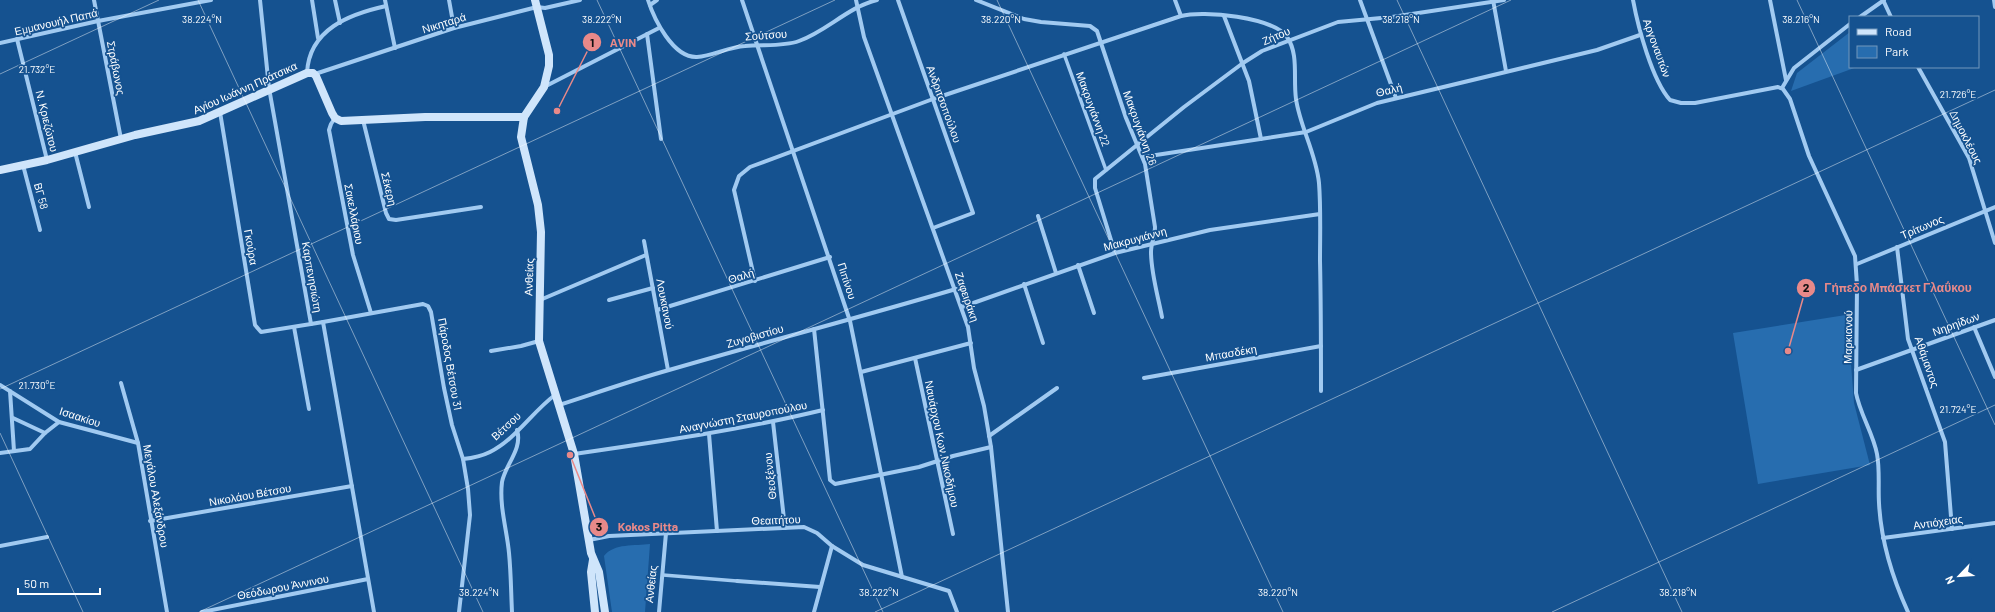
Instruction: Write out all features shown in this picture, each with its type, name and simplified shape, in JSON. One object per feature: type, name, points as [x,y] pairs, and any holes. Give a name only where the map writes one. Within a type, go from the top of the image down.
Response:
[{"type":"main road","name":"Ανθείας","points":[[536,3],[549,55],[548,75],[544,87],[524,117],[521,137],[538,205],[541,232],[542,270],[539,300],[539,340],[574,454],[588,540],[592,560],[598,572],[605,612]]},
{"type":"main road","name":"Αγίου Ιωάννη Πράτσικα","points":[[0,170],[24,166],[121,139],[192,123],[220,112],[269,88],[311,73],[336,118]]},
{"type":"main road","points":[[336,118],[343,121],[425,117],[524,117]]},
{"type":"main road","name":"Ανθείας","points":[[592,560],[591,572],[596,612]]},
{"type":"street","name":"Στράβωνος","points":[[94,0],[121,139]]},
{"type":"street","name":"Εμμανουήλ Παπά","points":[[0,43],[98,21],[211,0]]},
{"type":"street","name":"Καρπενησιώτη","points":[[260,0],[269,88],[311,324],[323,322],[374,612]]},
{"type":"street","points":[[312,0],[318,38]]},
{"type":"street","points":[[335,0],[340,23]]},
{"type":"street","points":[[385,0],[395,48]]},
{"type":"street","points":[[449,0],[454,28]]},
{"type":"street","name":"Νικηταρά","points":[[311,73],[536,3],[545,8],[580,0]]},
{"type":"street","name":"Σούτσου","points":[[648,0],[659,28],[678,50],[693,57],[728,48],[798,41],[857,6],[878,0]]},
{"type":"street","points":[[650,5],[657,0]]},
{"type":"street","name":"Πιπίνου","points":[[742,0],[792,151],[830,257],[850,321],[902,577]]},
{"type":"street","name":"Ζαφειράκη","points":[[856,0],[861,28],[956,289],[971,343],[974,368],[991,447],[1008,612]]},
{"type":"street","name":"Ανδριτσοπούλου","points":[[898,0],[973,213],[933,228]]},
{"type":"street","points":[[976,0],[985,2]]},
{"type":"street","points":[[1175,0],[1181,16]]},
{"type":"street","points":[[1360,0],[1368,18],[1396,98]]},
{"type":"street","name":"Ζήτου","points":[[1115,253],[1095,188],[1095,179],[1243,63],[1262,51],[1331,24],[1368,18],[1392,17],[1504,0]]},
{"type":"street","name":"Αργοναυτών","points":[[1633,0],[1640,35],[1661,86],[1670,100],[1681,103],[1695,102],[1782,88]]},
{"type":"street","points":[[1770,0],[1786,80]]},
{"type":"street","points":[[1861,16],[1883,0],[1891,16]]},
{"type":"street","points":[[1994,0],[1995,7]]},
{"type":"street","points":[[1494,1],[1506,71]]},
{"type":"street","name":"Μακρυγιάννη 26","points":[[985,2],[1013,16],[1033,21],[1093,27],[1097,30],[1126,118],[1143,157],[1148,176],[1155,227],[1155,234],[1152,244],[1152,263],[1162,316]]},
{"type":"street","points":[[311,73],[309,57],[318,38],[340,23],[363,11],[386,6]]},
{"type":"street","points":[[755,282],[735,195],[735,183],[739,176],[750,167],[892,113],[1064,54],[1181,16],[1198,12],[1224,16],[1273,26],[1282,32],[1289,40],[1294,57],[1296,100],[1318,174],[1320,214],[1321,391]]},
{"type":"street","points":[[1224,16],[1250,82],[1261,139]]},
{"type":"street","points":[[1782,88],[1792,70],[1807,56],[1849,25]]},
{"type":"street","points":[[544,87],[659,28]]},
{"type":"street","points":[[647,34],[661,139]]},
{"type":"street","name":"Θαλή","points":[[1143,157],[1306,132],[1324,126],[1372,104],[1597,50],[1640,35]]},
{"type":"street","name":"Ν. Κριεζώτου","points":[[18,40],[47,160]]},
{"type":"street","name":"Μακρυγιάννη 22","points":[[1064,54],[1106,170]]},
{"type":"street","name":"Δημοκλέους","points":[[1919,68],[1969,158],[1995,243]]},
{"type":"street","name":"Μαρκιανού","points":[[1782,88],[1790,99],[1809,156],[1836,218],[1852,245],[1857,264],[1856,393],[1858,404],[1877,454],[1879,504],[1883,538],[1895,582],[1908,612]]},
{"type":"street","name":"Γκούρα","points":[[220,112],[255,325],[261,332],[311,324]]},
{"type":"street","name":"Σακελλάριου","points":[[336,118],[331,124],[329,130],[353,255],[371,313]]},
{"type":"street","name":"Σέκερη","points":[[363,120],[386,213],[389,219],[396,220],[481,207]]},
{"type":"street","points":[[75,152],[89,207]]},
{"type":"street","name":"ΒΓ 58","points":[[24,166],[40,230]]},
{"type":"street","name":"Τρίτωνος","points":[[1857,264],[1995,207]]},
{"type":"street","name":"Μακρυγιάννη","points":[[962,307],[1115,253],[1210,230],[1320,214]]},
{"type":"street","points":[[1038,216],[1056,273]]},
{"type":"street","name":"Λουκιανού","points":[[644,240],[668,370]]},
{"type":"street","name":"Αθάμαντος","points":[[1897,247],[1904,308],[1911,350],[1945,442],[1952,529]]},
{"type":"street","points":[[539,300],[646,255]]},
{"type":"street","name":"Θαλή","points":[[657,310],[755,282],[830,257]]},
{"type":"street","points":[[1078,265],[1094,313]]},
{"type":"street","points":[[1024,284],[1043,343]]},
{"type":"street","points":[[609,300],[653,288]]},
{"type":"street","name":"Ζυγοβιστίου","points":[[559,404],[668,370],[814,329],[850,321],[956,289]]},
{"type":"street","name":"Πάροδος Βέτσου 31","points":[[323,322],[423,304],[428,306],[432,312],[452,425],[463,459]]},
{"type":"street","name":"Νηρηίδων","points":[[1856,370],[1995,320]]},
{"type":"street","points":[[294,327],[309,409]]},
{"type":"street","points":[[1974,327],[1995,376]]},
{"type":"street","points":[[814,329],[823,410]]},
{"type":"street","points":[[491,351],[521,346],[539,340]]},
{"type":"street","points":[[861,372],[971,343]]},
{"type":"street","name":"Μπασδέκη","points":[[1144,378],[1321,346]]},
{"type":"street","name":"Ναυάρχου Κων.Νικοδήμου","points":[[915,358],[936,461],[953,534]]},
{"type":"street","name":"Μεγάλου Αλεξάνδρου","points":[[121,383],[138,443],[150,521],[167,612]]},
{"type":"street","name":"Ισαακίου","points":[[0,385],[59,422],[138,443]]},
{"type":"street","points":[[989,436],[1057,388]]},
{"type":"street","points":[[10,392],[13,418],[14,451]]},
{"type":"street","name":"Βέτσου","points":[[463,459],[490,452],[517,430],[541,405],[556,394]]},
{"type":"street","name":"Αναγνώστη Σταυροπούλου","points":[[574,454],[709,434],[774,422],[823,410],[830,480],[835,484],[882,475],[991,447]]},
{"type":"street","points":[[13,418],[45,433]]},
{"type":"street","points":[[0,453],[30,450],[45,433],[59,422]]},
{"type":"street","name":"Θεοξένου","points":[[774,422],[784,528]]},
{"type":"street","points":[[512,612],[509,552],[502,507],[502,492],[504,477],[518,443],[517,430]]},
{"type":"street","points":[[709,434],[717,531]]},
{"type":"street","points":[[459,612],[470,515],[463,459]]},
{"type":"street","name":"Νικολάου Βέτσου","points":[[150,521],[352,486]]},
{"type":"street","name":"Αντιόχειας","points":[[1883,538],[1995,523]]},
{"type":"street","name":"Θεαιτήτου","points":[[588,540],[609,536],[804,527],[811,529],[832,546],[863,565],[949,590],[957,612]]},
{"type":"street","name":"Ανθείας","points":[[659,612],[666,533]]},
{"type":"street","points":[[0,546],[47,537]]},
{"type":"street","points":[[814,612],[832,546]]},
{"type":"street","points":[[663,575],[820,587]]},
{"type":"street","name":"Θεόδωρου Άννινου","points":[[202,612],[368,580]]},
{"type":"green space","points":[[1849,33],[1849,68],[1854,68],[1791,91],[1797,73]]},
{"type":"green space","points":[[1852,314],[1848,324],[1854,403],[1870,465],[1758,484],[1733,333]]},
{"type":"green space","points":[[650,544],[645,612],[612,612],[604,556],[613,549],[619,547]]},
{"type":"place","name":"AVIN","points":[[557,111]]},
{"type":"place","name":"Γήπεδο Μπάσκετ Γλαΰκου","points":[[1788,351]]},
{"type":"place","name":"Kokos Pitta","points":[[570,455]]}]
